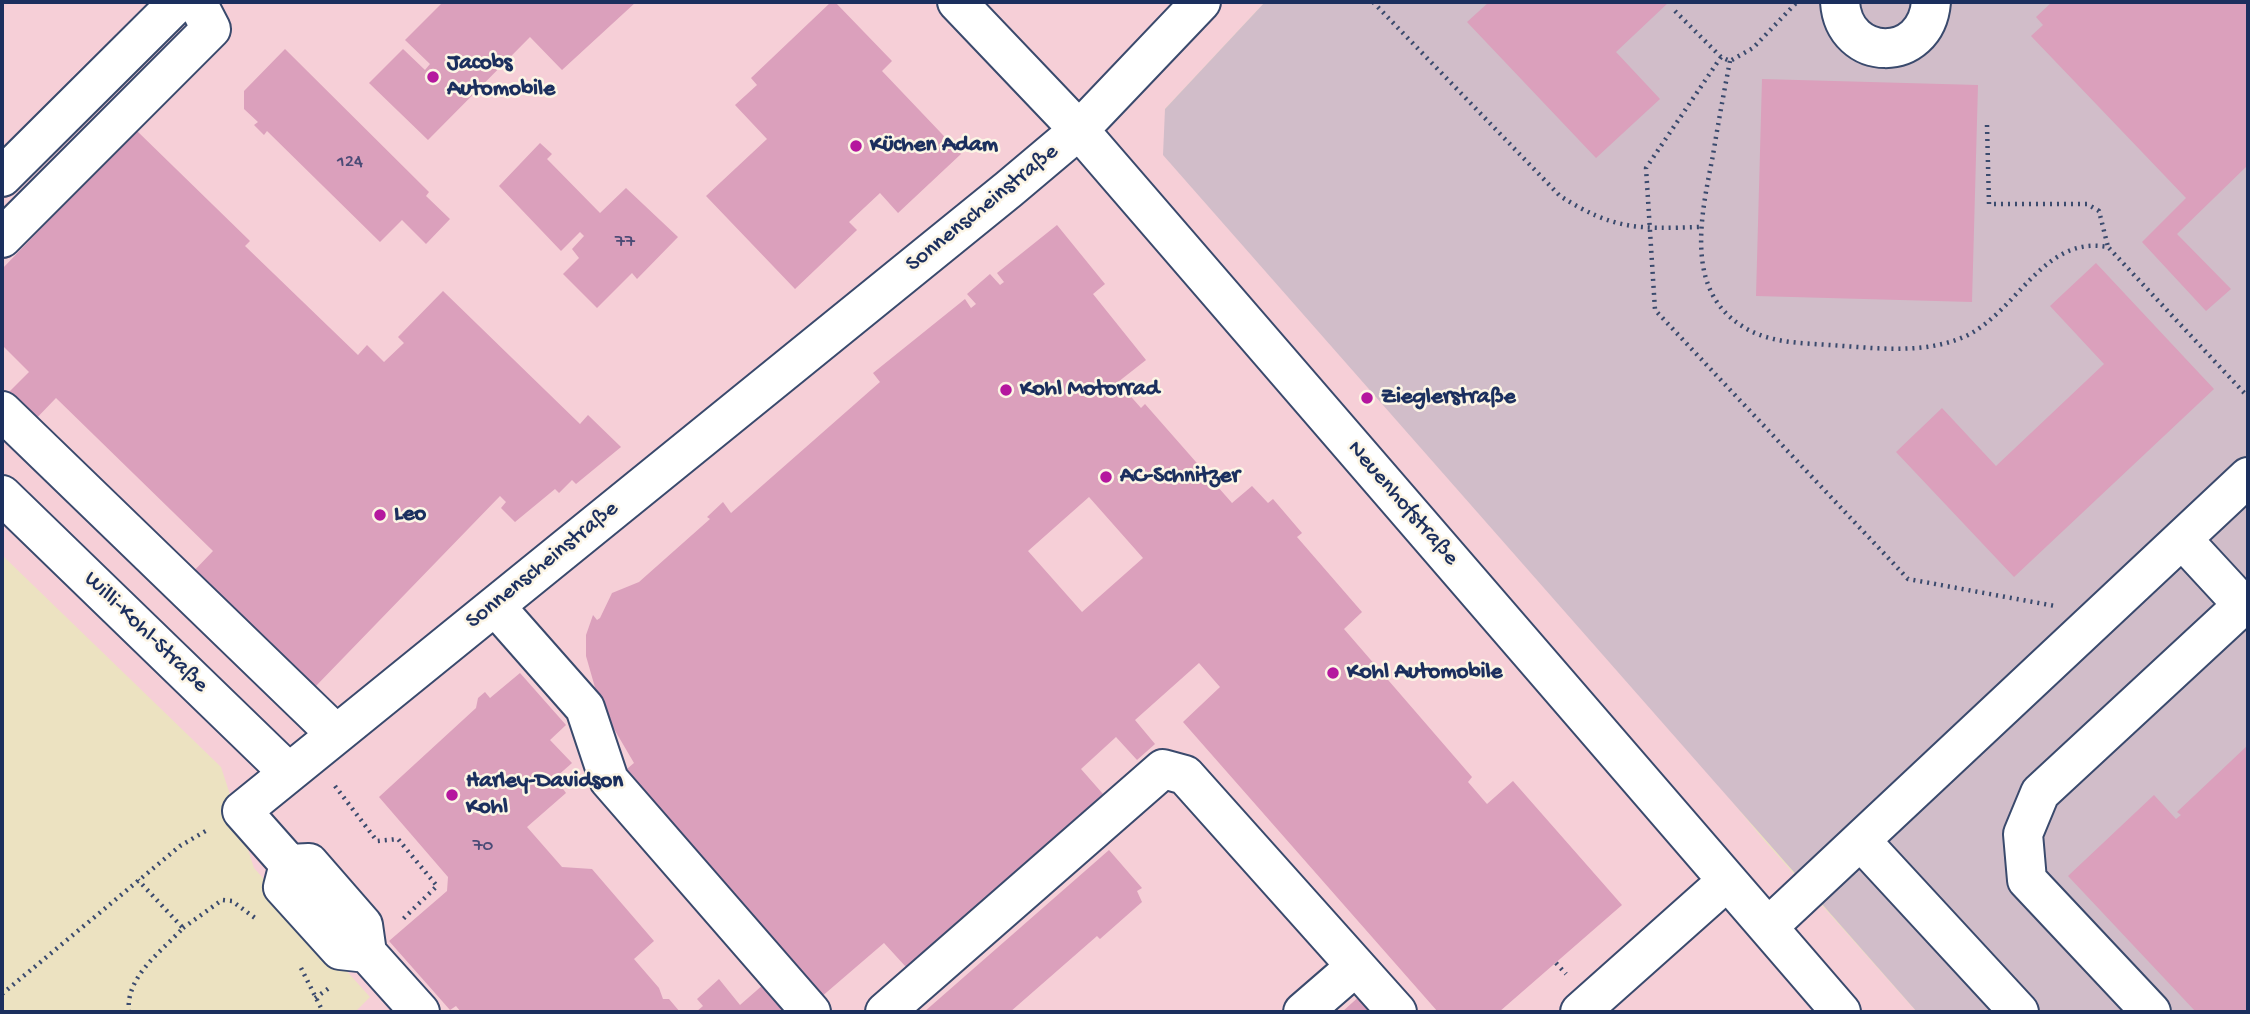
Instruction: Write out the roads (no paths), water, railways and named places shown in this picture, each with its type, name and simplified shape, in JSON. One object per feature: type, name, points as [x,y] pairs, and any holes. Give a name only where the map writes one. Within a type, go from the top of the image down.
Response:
[{"type":"street","points":[[2,177],[178,2]]},
{"type":"street","points":[[2,238],[211,29],[197,2]]},
{"type":"street","name":"Neuenhofstraße","points":[[957,2],[1079,130],[1841,1012]]},
{"type":"street","points":[[1079,130],[1201,2]]},
{"type":"street","points":[[1840,2],[1841,15],[1857,39],[1871,46],[1894,48],[1917,36],[1927,23],[1931,2]]},
{"type":"street","name":"Sonnenscheinstraße","points":[[420,1012],[367,953],[340,950],[283,887],[289,864],[242,811],[1079,130]]},
{"type":"street","points":[[2,411],[336,734]]},
{"type":"street","points":[[1768,927],[2248,477]]},
{"type":"street","name":"Willi-Kohl-Straße","points":[[2,495],[288,772]]},
{"type":"street","points":[[2151,1012],[2027,880],[2023,834],[2040,793],[2243,605],[2182,539]]},
{"type":"street","points":[[495,606],[585,708],[608,780],[811,1012]]},
{"type":"street","points":[[885,1012],[1163,769],[1185,775],[1397,1012]]},
{"type":"street","points":[[1861,841],[2019,1012]]},
{"type":"street","points":[[1574,995],[1727,881]]},
{"type":"street","points":[[1303,1012],[1355,967]]},
{"type":"place","name":"Jacobs Automobile","points":[[433,77]]},
{"type":"place","name":"Küchen Adam","points":[[856,146]]},
{"type":"place","name":"Kohl Motorrad","points":[[1006,390]]},
{"type":"place","name":"Zieglerstraße","points":[[1367,398]]},
{"type":"place","name":"AC-Schnitzer","points":[[1106,477]]},
{"type":"place","name":"Leo","points":[[380,515]]},
{"type":"place","name":"Kohl Automobile","points":[[1333,673]]},
{"type":"place","name":"Harley-Davidson Kohl","points":[[452,795]]}]
